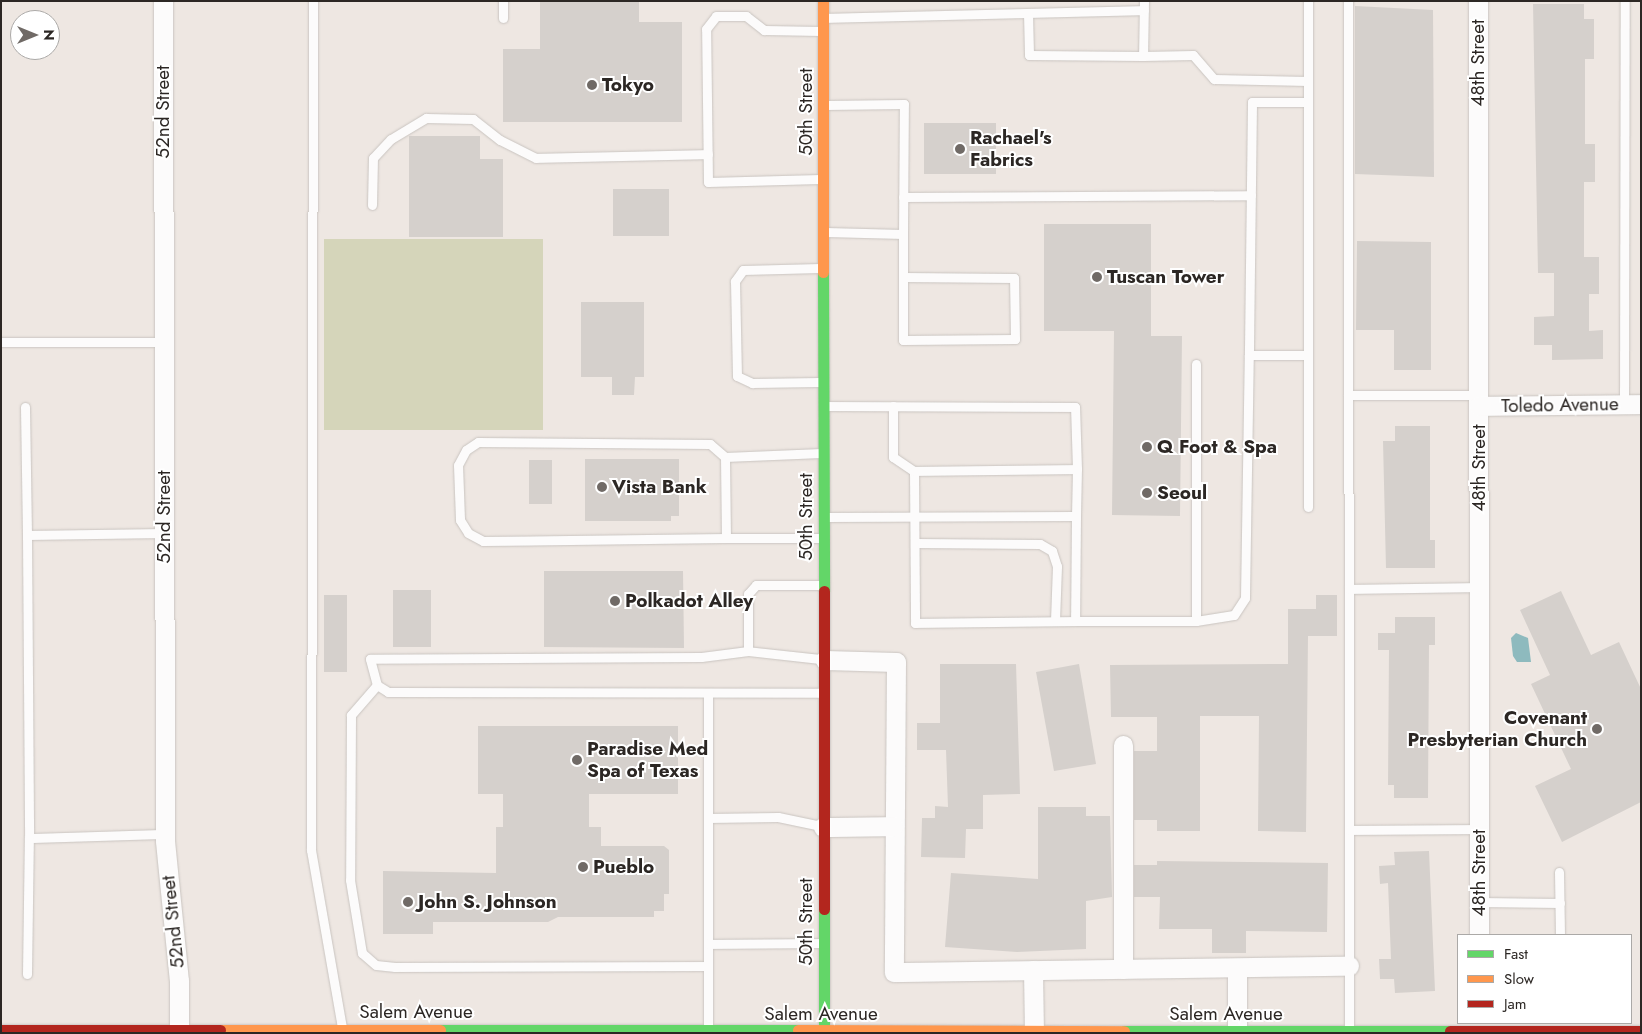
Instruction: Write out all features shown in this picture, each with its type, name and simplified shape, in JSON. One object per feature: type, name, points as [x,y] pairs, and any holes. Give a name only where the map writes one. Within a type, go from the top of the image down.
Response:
[{"type":"street","name":"52nd Street","points":[[163,1],[165,834],[179,1031]]},
{"type":"street","name":"50th Street","points":[[823,1],[824,1032]]},
{"type":"street","name":"48th Street","points":[[1478,1],[1479,934]]},
{"type":"street","name":"Toledo Avenue","points":[[1479,400],[1632,404]]},
{"type":"street","points":[[825,660],[896,662],[893,826],[894,972],[1349,966]]},
{"type":"street","points":[[1123,969],[1124,745]]},
{"type":"street","points":[[823,826],[893,826]]},
{"type":"street","points":[[1238,968],[1238,1032]]},
{"type":"street","points":[[1032,970],[1042,1032]]},
{"type":"street","name":"Salem Avenue","points":[[1,1030],[1333,1032],[1479,1029],[1641,1031]]},
{"type":"lane","points":[[313,1],[312,850],[342,1031]]},
{"type":"lane","points":[[503,1],[503,18]]},
{"type":"lane","points":[[1308,1],[1308,507]]},
{"type":"lane","points":[[1348,1],[1349,1031]]},
{"type":"lane","points":[[1625,1],[1632,404]]},
{"type":"lane","points":[[823,18],[1028,13],[1144,6],[1143,56]]},
{"type":"lane","points":[[1028,13],[1029,55],[1193,55],[1214,79],[1308,81]]},
{"type":"lane","points":[[823,31],[764,30],[746,16],[716,16],[706,29],[708,182],[823,179]]},
{"type":"lane","points":[[914,471],[915,624],[1075,620],[1196,621],[1234,615],[1245,598],[1252,102],[1308,102]]},
{"type":"lane","points":[[823,105],[904,104],[903,197],[903,234],[903,277],[903,340],[1015,339],[1014,278],[903,277]]},
{"type":"lane","points":[[372,205],[373,158],[391,139],[426,118],[473,119],[500,140],[536,158],[708,154]]},
{"type":"lane","points":[[903,197],[1251,195]]},
{"type":"lane","points":[[823,232],[903,234]]},
{"type":"lane","points":[[823,268],[743,270],[735,281],[737,376],[752,384],[823,382]]},
{"type":"lane","points":[[1,342],[163,342]]},
{"type":"lane","points":[[1248,356],[1308,355]]},
{"type":"lane","points":[[1196,364],[1196,621]]},
{"type":"lane","points":[[1348,395],[1479,400]]},
{"type":"lane","points":[[823,406],[1075,407],[1077,469],[1075,620]]},
{"type":"lane","points":[[893,406],[893,457],[914,471],[1077,469]]},
{"type":"lane","points":[[25,407],[29,838],[27,974]]},
{"type":"lane","points":[[823,453],[725,457],[710,444],[478,442],[466,450],[458,465],[460,520],[468,533],[483,541],[825,538]]},
{"type":"lane","points":[[725,457],[726,538]]},
{"type":"lane","points":[[823,517],[1076,516]]},
{"type":"lane","points":[[27,535],[164,533]]},
{"type":"lane","points":[[915,543],[1040,544],[1052,551],[1057,566],[1055,621]]},
{"type":"lane","points":[[748,651],[748,594],[756,585],[823,585]]},
{"type":"lane","points":[[1349,589],[1479,587]]},
{"type":"lane","points":[[823,693],[388,692],[377,685],[370,659],[701,657],[748,651],[825,660]]},
{"type":"lane","points":[[377,685],[351,715],[350,880],[362,953],[369,959],[395,967],[708,966]]},
{"type":"lane","points":[[708,693],[708,1031]]},
{"type":"lane","points":[[708,818],[778,817],[823,826]]},
{"type":"lane","points":[[1349,830],[1479,829]]},
{"type":"lane","points":[[29,838],[165,834]]},
{"type":"lane","points":[[1559,872],[1560,934]]},
{"type":"lane","points":[[1479,902],[1560,903]]},
{"type":"lane","points":[[708,944],[823,943]]},
{"type":"green space","points":[[324,239],[543,239],[543,430],[324,430]]},
{"type":"water","points":[[1516,633],[1528,638],[1531,662],[1517,662],[1513,656],[1511,638]]},
{"type":"building","name":"Tokyo","points":[[540,1],[639,1],[639,22],[682,22],[682,122],[503,122],[503,49],[540,49]]},
{"type":"building","points":[[1533,4],[1584,4],[1584,19],[1594,19],[1594,59],[1585,59],[1585,144],[1595,144],[1595,182],[1584,182],[1584,257],[1599,257],[1599,294],[1589,294],[1589,331],[1603,330],[1603,359],[1552,360],[1552,345],[1534,345],[1534,317],[1554,316],[1554,273],[1538,273]]},
{"type":"building","points":[[1355,6],[1433,10],[1434,177],[1355,174]]},
{"type":"building","name":"Rachael's Fabrics","points":[[924,123],[996,123],[996,174],[924,174]]},
{"type":"building","points":[[409,136],[480,136],[480,159],[503,159],[503,237],[409,237]]},
{"type":"building","points":[[613,189],[669,189],[669,236],[613,236]]},
{"type":"building","points":[[1044,224],[1151,224],[1151,336],[1182,336],[1180,516],[1112,515],[1114,331],[1044,331]]},
{"type":"building","points":[[1357,241],[1431,242],[1431,370],[1394,370],[1394,330],[1356,330]]},
{"type":"building","points":[[581,302],[644,302],[644,377],[635,377],[634,395],[612,395],[612,377],[581,377]]},
{"type":"building","points":[[1395,426],[1430,426],[1430,540],[1435,540],[1435,568],[1386,568],[1383,441],[1395,441]]},
{"type":"building","name":"Vista Bank","points":[[585,459],[679,459],[679,516],[671,516],[671,521],[585,521]]},
{"type":"building","points":[[529,460],[552,460],[552,504],[529,504]]},
{"type":"building","name":"Polkadot Alley","points":[[544,571],[683,571],[684,648],[544,647]]},
{"type":"building","points":[[393,590],[431,590],[431,647],[393,647]]},
{"type":"building","name":"Covenant Presbyterian Church","points":[[1561,591],[1591,655],[1619,642],[1641,689],[1641,802],[1562,842],[1535,786],[1571,769],[1531,684],[1550,675],[1520,610]]},
{"type":"building","points":[[324,595],[347,595],[347,672],[324,672]]},
{"type":"building","points":[[1316,595],[1337,595],[1337,636],[1308,636],[1306,832],[1258,831],[1259,716],[1200,716],[1200,831],[1157,831],[1157,820],[1134,820],[1134,751],[1157,751],[1157,717],[1111,717],[1110,665],[1288,664],[1288,609],[1316,609]]},
{"type":"building","points":[[1395,617],[1435,617],[1435,645],[1429,645],[1428,798],[1394,798],[1394,785],[1388,785],[1389,650],[1378,650],[1378,633],[1395,633]]},
{"type":"building","points":[[940,664],[1016,664],[1020,794],[983,795],[983,829],[966,829],[965,858],[921,857],[922,818],[935,818],[935,806],[948,807],[946,750],[917,750],[917,723],[940,723]]},
{"type":"building","points":[[1079,664],[1096,764],[1054,771],[1036,672]]},
{"type":"building","points":[[478,726],[678,726],[678,794],[589,794],[589,827],[601,827],[601,846],[664,846],[669,850],[669,894],[664,894],[664,911],[654,911],[654,917],[558,917],[548,922],[433,922],[433,934],[383,934],[383,871],[496,873],[496,827],[503,827],[503,794],[478,794]]},
{"type":"building","points":[[1038,807],[1086,807],[1086,816],[1110,816],[1112,897],[1086,901],[1086,949],[1017,952],[945,947],[951,873],[1038,879]]},
{"type":"building","points":[[1429,851],[1435,991],[1395,993],[1394,979],[1380,979],[1379,959],[1391,959],[1388,883],[1380,884],[1379,866],[1395,865],[1394,852]]},
{"type":"building","points":[[1157,861],[1328,863],[1327,932],[1246,931],[1246,953],[1212,953],[1212,929],[1159,929],[1160,897],[1134,897],[1134,865],[1157,865]]},
{"type":"traffic: fast","points":[[823,272],[824,591]]},
{"type":"traffic: fast","points":[[824,909],[824,1033]]},
{"type":"traffic: fast","points":[[440,1030],[798,1030]]},
{"type":"traffic: fast","points":[[1124,1031],[1450,1031]]},
{"type":"traffic: slow","points":[[823,1],[823,272]]},
{"type":"traffic: slow","points":[[220,1030],[440,1030]]},
{"type":"traffic: slow","points":[[798,1030],[1124,1031]]},
{"type":"traffic: jam","points":[[824,591],[824,909]]},
{"type":"traffic: jam","points":[[1,1030],[220,1030]]},
{"type":"traffic: jam","points":[[1450,1031],[1641,1031]]},
{"type":"place","name":"Tokyo","points":[[592,85]]},
{"type":"place","name":"Rachael's Fabrics","points":[[960,149]]},
{"type":"place","name":"Tuscan Tower","points":[[1097,277]]},
{"type":"place","name":"Q Foot & Spa","points":[[1147,447]]},
{"type":"place","name":"Vista Bank","points":[[602,487]]},
{"type":"place","name":"Seoul","points":[[1147,493]]},
{"type":"place","name":"Polkadot Alley","points":[[615,601]]},
{"type":"place","name":"Covenant Presbyterian Church","points":[[1597,729]]},
{"type":"place","name":"Paradise Med Spa of Texas","points":[[577,760]]},
{"type":"place","name":"Pueblo","points":[[583,867]]},
{"type":"place","name":"John S. Johnson","points":[[408,902]]}]
